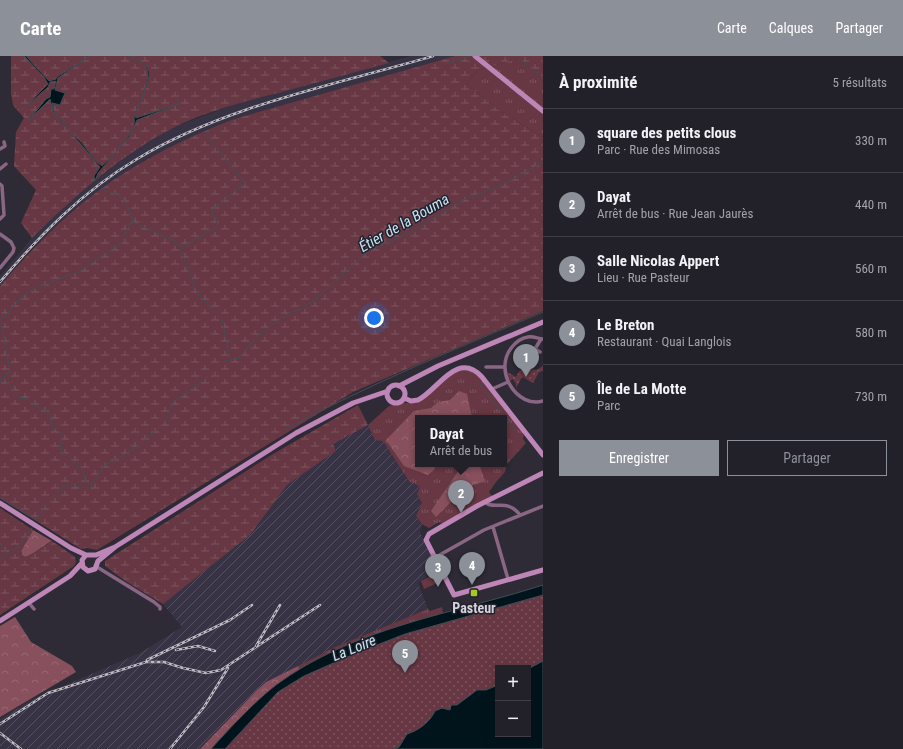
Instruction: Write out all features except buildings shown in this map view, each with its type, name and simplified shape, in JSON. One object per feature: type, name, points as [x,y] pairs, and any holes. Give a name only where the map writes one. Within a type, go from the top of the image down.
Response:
[{"type":"main road","points":[[475,56],[499,77],[543,111]]},
{"type":"main road","points":[[0,621],[70,576],[86,570],[92,571],[97,567],[98,561],[115,548],[296,433],[353,403],[388,390],[392,386],[399,386],[438,366],[543,322]]},
{"type":"main road","points":[[399,386],[404,395],[413,401],[420,399],[450,373],[461,368],[478,373],[543,455]]},
{"type":"main road","points":[[373,396],[396,402],[404,395],[413,379]]},
{"type":"main road","points":[[388,390],[388,399]]},
{"type":"main road","points":[[543,473],[485,502],[429,534],[426,540],[454,595],[543,570]]},
{"type":"main road","points":[[0,503],[71,548],[86,555],[94,556],[115,548]]},
{"type":"main road","points":[[71,548],[82,562],[86,570]]},
{"type":"main road","points":[[70,576],[86,555]]},
{"type":"main road","points":[[94,556],[98,561]]},
{"type":"street","points":[[0,149],[5,146],[4,142]]},
{"type":"street","points":[[0,168],[6,164]]},
{"type":"street","points":[[0,184],[2,186],[4,214],[0,219]]},
{"type":"street","points":[[0,234],[11,242],[14,248],[13,252],[0,268]]},
{"type":"street","points":[[540,352],[535,349],[542,339],[534,336],[521,339],[508,353],[504,367],[508,382],[524,398],[535,403],[543,401]]},
{"type":"street","points":[[486,367],[504,367]]},
{"type":"street","points":[[492,389],[508,382]]},
{"type":"street","points":[[485,502],[489,506],[506,504],[516,510],[520,515]]},
{"type":"street","points":[[436,558],[493,527],[543,506]]},
{"type":"street","points":[[493,527],[508,579]]},
{"type":"street","points":[[97,567],[154,602],[160,607],[160,609]]},
{"type":"street","points":[[29,603],[34,609]]},
{"type":"shaded area","points":[[411,56],[455,56],[234,119],[145,160],[71,212],[29,251],[0,286],[0,276],[32,238],[74,197],[137,148],[175,127],[229,106]]},
{"type":"shaded area","points":[[368,425],[383,441],[409,481],[420,487],[417,494],[422,503],[416,516],[422,524],[420,530],[421,535],[440,571],[429,575],[418,583],[428,609],[335,647],[266,682],[200,749],[0,749],[0,719],[33,699],[140,653],[182,627],[163,604],[250,535],[287,485],[336,451],[332,444]]},
{"type":"green space","points":[[11,56],[380,56],[389,63],[225,107],[187,121],[155,138],[117,163],[65,207],[32,238],[21,223],[36,190],[14,166],[16,132],[24,118],[13,105],[11,93]]},
{"type":"green space","points":[[455,56],[543,56],[543,78],[519,58],[478,71],[466,84],[503,113],[543,137],[543,311],[353,392],[97,550],[87,548],[81,549],[0,498],[0,286],[49,233],[67,216],[105,186],[157,154],[200,133],[234,119]]},
{"type":"green space","points":[[519,58],[543,78],[543,108],[500,75],[498,78],[543,113],[543,137],[503,113],[466,84],[478,71]]},
{"type":"green space","points":[[543,366],[543,371],[539,372],[533,383],[522,377],[516,388],[516,384],[513,379],[510,381],[507,372],[516,377],[521,368],[537,370]]},
{"type":"green space","points":[[456,371],[470,371],[480,377],[524,433],[523,439],[526,443],[507,464],[507,415],[415,415],[415,467],[506,467],[505,472],[489,492],[492,496],[442,524],[439,522],[429,528],[422,524],[416,516],[422,503],[417,494],[420,487],[409,481],[383,441],[375,440],[368,425],[389,406],[403,403],[417,403]]},
{"type":"green space","points":[[459,391],[467,394],[471,415],[415,415],[415,467],[435,467],[434,470],[428,475],[404,466],[386,440],[414,411],[431,408],[438,402],[450,400]]},
{"type":"green space","points":[[358,405],[368,425],[333,444],[336,451],[287,485],[250,535],[163,604],[127,582],[105,566],[105,561],[273,454]]},
{"type":"green space","points":[[461,467],[480,467],[485,481],[465,488],[436,517],[431,511]]},
{"type":"green space","points":[[0,508],[33,530],[22,550],[22,555],[25,557],[28,556],[52,541],[75,557],[76,562],[74,566],[0,615]]},
{"type":"green space","points":[[33,530],[52,541],[25,557],[22,555],[21,550]]},
{"type":"green space","points":[[440,571],[444,580],[424,589],[421,581]]},
{"type":"green space","points":[[543,595],[543,661],[531,667],[531,665],[495,665],[495,686],[486,691],[477,690],[450,710],[433,716],[417,731],[407,734],[399,747],[394,749],[225,749],[278,692],[304,676],[405,634]]},
{"type":"green space","points":[[442,607],[443,613],[381,632],[300,670],[298,666],[335,647],[428,609],[430,611]]},
{"type":"green space","points":[[15,617],[31,642],[72,666],[76,672],[0,717],[0,626]]},
{"type":"green space","points":[[298,666],[300,670],[275,687],[252,706],[211,749],[200,749],[266,682]]},
{"type":"water","points":[[24,56],[26,56],[49,81],[56,79],[90,56],[58,78],[55,90],[65,93],[60,105],[52,103],[56,115],[53,111],[50,99],[29,120],[46,99],[50,97],[51,89],[54,89],[56,81],[50,82],[48,87],[22,110],[48,84],[44,77]]},
{"type":"water","points":[[130,56],[144,64],[149,71],[148,80],[144,93],[135,116],[136,118],[179,104],[137,120],[129,137],[114,154],[132,129],[134,117],[148,77],[146,67]]},
{"type":"water","points":[[69,130],[102,166],[111,158],[98,173],[95,181],[94,176],[100,167]]},
{"type":"water","name":"La Loire","points":[[543,585],[543,595],[405,634],[304,676],[278,692],[225,749],[211,749],[267,692],[306,665],[338,649],[405,624]]},
{"type":"water","points":[[543,661],[543,749],[394,749],[399,747],[407,734],[411,733],[427,722],[435,711],[442,708],[450,710],[451,705],[457,705],[477,690],[486,690],[495,686],[495,737],[531,737],[531,667]]},
{"type":"waterway","points":[[446,64],[471,56]]},
{"type":"waterway","points":[[519,58],[543,78]]},
{"type":"waterway","points":[[180,248],[218,226],[212,210],[245,183],[205,133]]},
{"type":"waterway","name":"Étier de la Bouma","points":[[0,498],[36,520],[47,503],[66,485],[90,488],[104,466],[134,449],[165,421],[173,402],[205,379],[222,362],[239,358],[254,340],[270,326],[289,313],[303,308],[316,299],[369,250],[408,234],[465,199],[502,185],[543,162]]},
{"type":"waterway","points":[[0,381],[10,371],[1,320],[21,298],[30,291],[77,272],[121,244],[129,225],[133,222],[127,204],[121,197],[101,188]]},
{"type":"waterway","points":[[133,222],[175,241],[179,246],[198,294],[222,319],[230,359]]},
{"type":"waterway","points":[[286,429],[381,382],[445,353],[543,312]]},
{"type":"waterway","points":[[5,380],[20,398],[28,399],[37,407],[47,411],[53,427],[62,434],[60,450],[83,470],[85,481],[91,485]]},
{"type":"waterway","points":[[480,384],[504,415]]},
{"type":"waterway","points":[[507,419],[515,430]]},
{"type":"waterway","name":"Étier de la Bouma","points":[[0,558],[19,546],[32,528]]},
{"type":"waterway","points":[[0,543],[7,554]]},
{"type":"railway","points":[[0,282],[31,247],[63,215],[98,185],[137,159],[171,141],[206,125],[281,98],[433,56]]},
{"type":"railway","points":[[147,660],[230,620],[252,605]]},
{"type":"railway","points":[[256,646],[280,605]]},
{"type":"railway","points":[[0,724],[48,693],[146,662],[164,662],[206,673],[221,670],[320,605]]},
{"type":"railway","points":[[176,650],[198,646],[215,651]]},
{"type":"railway","points":[[170,749],[204,707],[228,668]]},
{"type":"railway","points":[[0,733],[21,749]]},
{"type":"place","name":"square des petits clous","points":[[526,377]]},
{"type":"place","name":"Dayat","points":[[461,513]]},
{"type":"place","name":"Le Breton","points":[[472,585]]},
{"type":"place","name":"Salle Nicolas Appert","points":[[438,587]]},
{"type":"place","name":"Pasteur","points":[[474,593]]},
{"type":"place","name":"Île de La Motte","points":[[405,673]]}]
